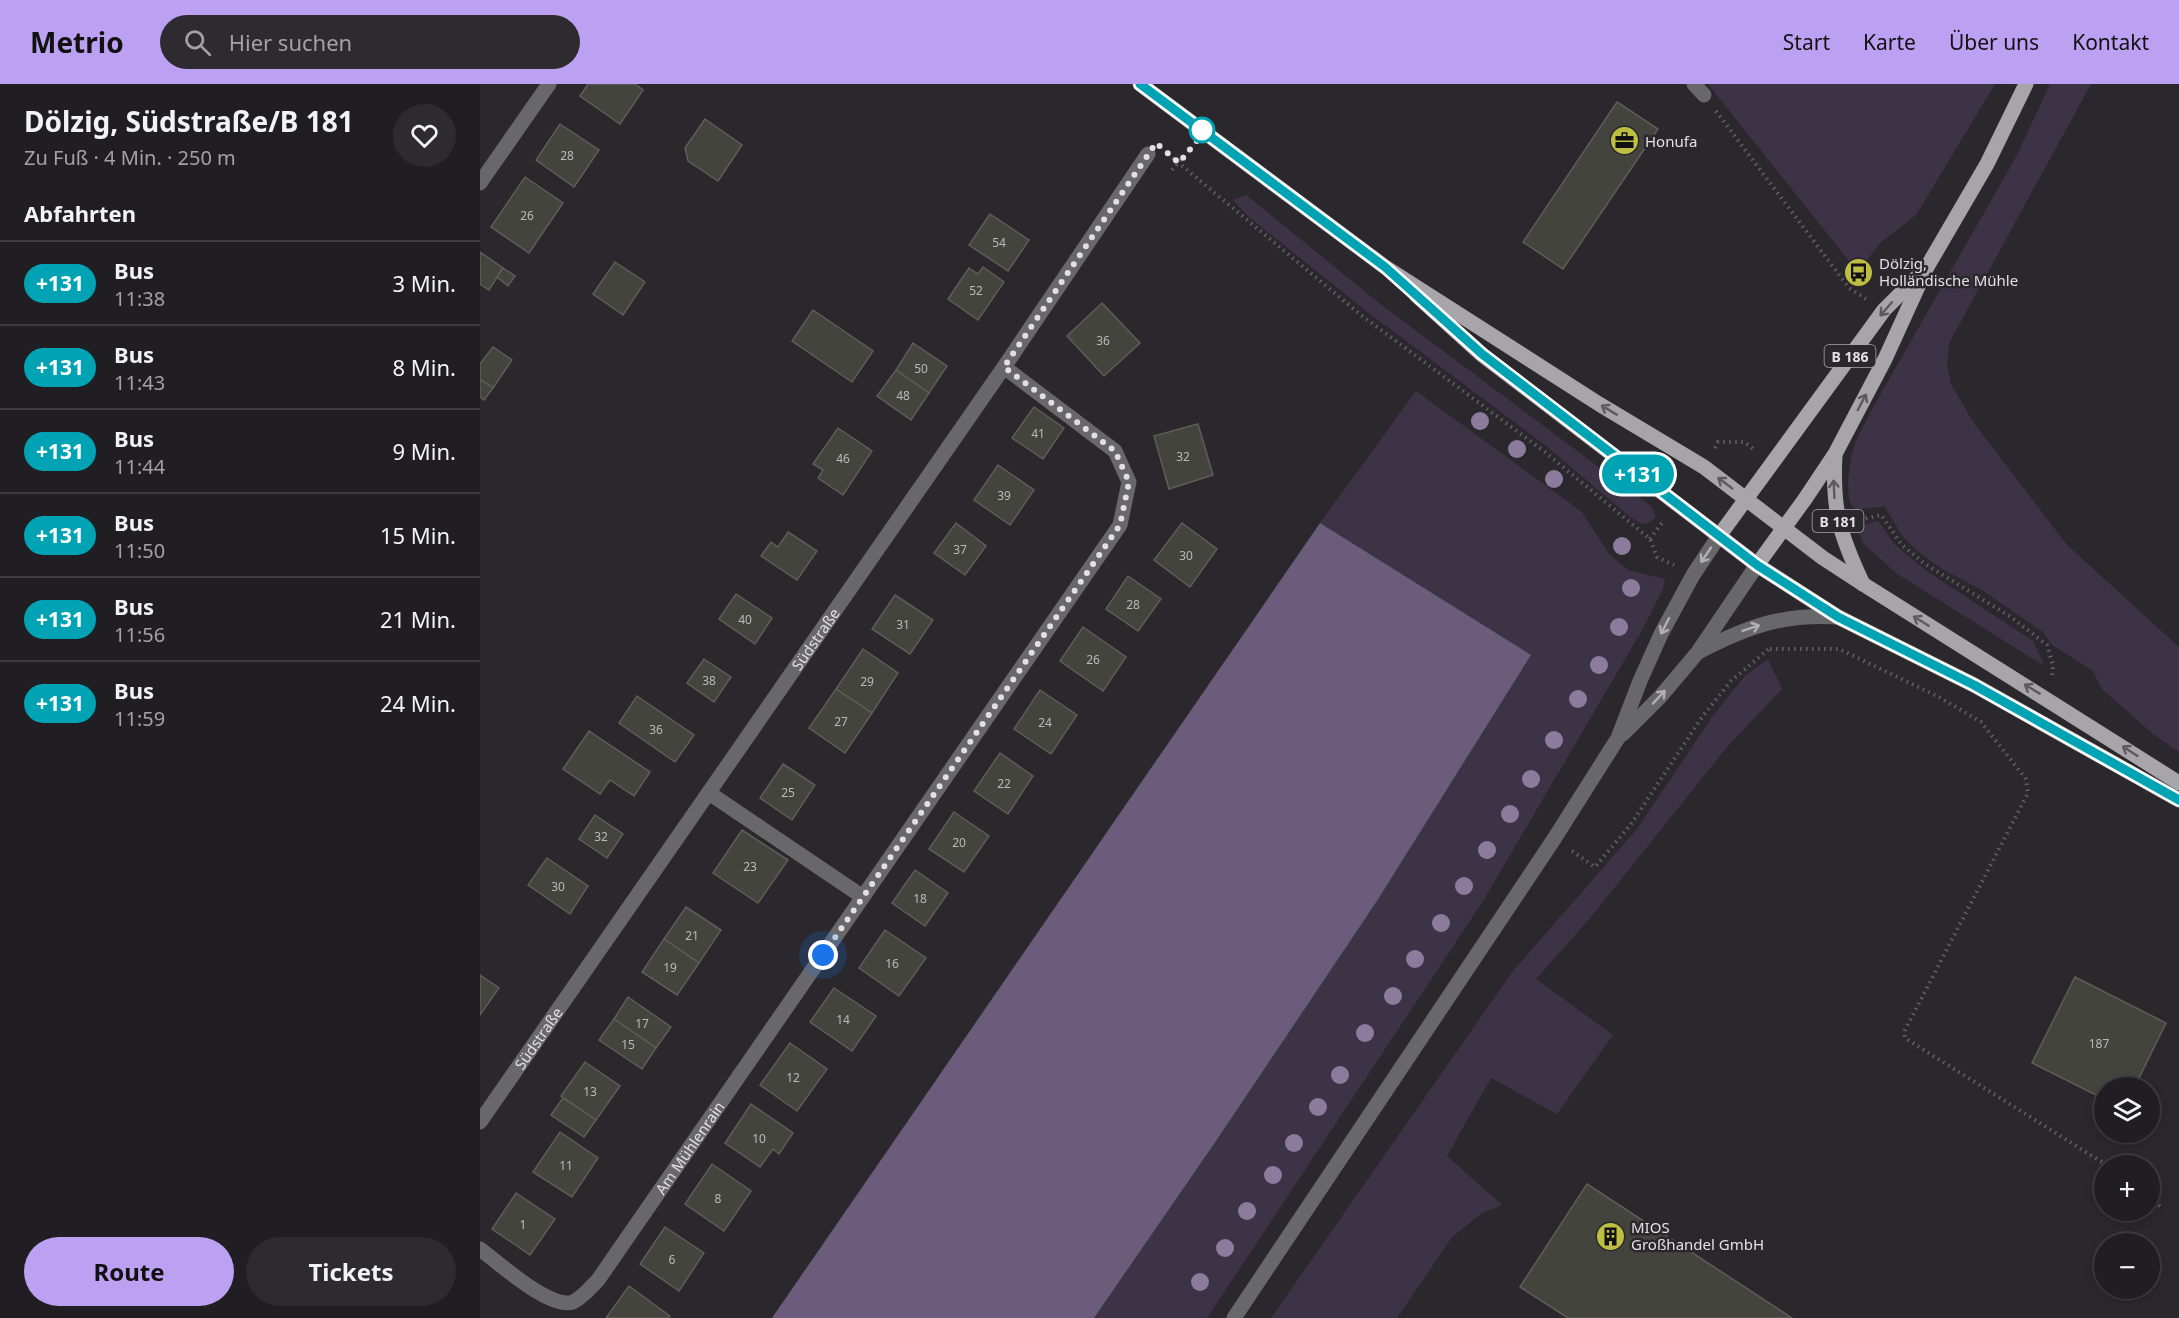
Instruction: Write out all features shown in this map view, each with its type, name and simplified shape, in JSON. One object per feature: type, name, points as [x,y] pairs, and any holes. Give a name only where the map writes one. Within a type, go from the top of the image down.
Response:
[{"type":"main road","name":"B 181","points":[[1140,84],[1385,267],[1599,404],[1704,467],[1784,529],[1863,584],[2049,699],[2179,783]]},
{"type":"main road","name":"B 186","points":[[1757,565],[1835,454],[1886,359],[1927,267],[1987,165],[2026,84]]},
{"type":"main road","name":"B 181","points":[[1385,267],[1482,354],[1757,565],[1838,617],[1974,685],[2179,800]]},
{"type":"main road","name":"B 186","points":[[1719,536],[1884,310],[1927,267]]},
{"type":"main road","name":"B 181","points":[[1835,454],[1834,490],[1838,526],[1863,584]]},
{"type":"street","points":[[480,183],[549,84]]},
{"type":"street","name":"Südstraße","points":[[480,1122],[1004,367],[1148,154]]},
{"type":"street","name":"Am Mühlenrain","points":[[480,1249],[555,1302],[572,1302],[598,1280],[1120,525],[1129,482],[1115,451],[1004,367]]},
{"type":"street","name":"B 186","points":[[1234,1318],[1554,839],[1618,738],[1657,643],[1693,574],[1719,536]]},
{"type":"street","name":"B 186","points":[[1618,738],[1660,697],[1698,652],[1757,565]]},
{"type":"street","name":"B 186","points":[[1698,652],[1735,634],[1775,620],[1799,617],[1838,617]]},
{"type":"street","points":[[709,793],[863,897]]},
{"type":"path","points":[[1699,89],[1849,288],[1884,310]]},
{"type":"path","points":[[1172,170],[1204,132]]},
{"type":"path","points":[[1148,154],[1156,143],[1361,315],[1545,452],[1650,539],[1657,557],[1693,574]]},
{"type":"path","points":[[1838,526],[1881,515],[1902,545],[1925,564],[2011,616],[2034,634],[2047,645],[2053,666],[2049,699]]},
{"type":"path","points":[[1760,625],[1770,649]]},
{"type":"path","points":[[1554,839],[1594,867],[1631,824],[1702,717],[1731,681],[1770,649],[1839,649],[1938,697],[1981,722],[2026,779],[2028,793],[1904,1032],[1905,1038],[2094,1157]]},
{"type":"path","points":[[2160,1206],[2163,1209]]},
{"type":"shaded area","points":[[1708,84],[1995,84],[1916,215],[1880,243],[1858,272]]},
{"type":"shaded area","points":[[2050,84],[2091,84],[1949,343],[1947,364],[1951,384],[1973,422],[2067,545],[2179,647],[2179,752],[2152,733],[2102,689],[2092,670],[2052,645],[2043,632],[1982,590],[1942,569],[1915,549],[1904,538],[1884,506],[1856,510],[1849,499],[1850,465],[1858,436],[2016,157]]},
{"type":"shaded area","points":[[1246,195],[1379,303],[1651,506],[1656,517],[1642,524],[1630,517],[1545,445],[1365,310],[1249,217],[1233,200]]},
{"type":"shaded area","points":[[1416,391],[1582,512],[1609,554],[1628,570],[1665,579],[1662,591],[1641,632],[1483,901],[1207,1318],[1094,1318],[1377,901],[1531,655],[1320,523]]},
{"type":"shaded area","points":[[1875,521],[1879,522],[1894,544],[1928,572],[2033,641],[2043,662],[2041,664],[1896,573],[1863,543],[1859,527]]},
{"type":"shaded area","points":[[1320,523],[1531,655],[1377,901],[1214,1144],[1094,1318],[772,1318]]},
{"type":"shaded area","points":[[1768,659],[1782,689],[1727,747],[1591,917],[1536,979],[1613,1035],[1557,1114],[1491,1078],[1447,1156],[1502,1205],[1482,1213],[1452,1237],[1397,1318],[1271,1318],[1513,971],[1637,829],[1712,717],[1744,677]]},
{"type":"building","points":[[588,84],[635,84],[643,90],[620,124],[580,96]]},
{"type":"building","points":[[1617,102],[1658,129],[1563,269],[1523,242]]},
{"type":"building","points":[[705,119],[742,145],[718,181],[688,161],[685,148]]},
{"type":"building","points":[[560,124],[599,150],[574,187],[536,160]]},
{"type":"building","points":[[525,177],[563,203],[529,253],[491,227]]},
{"type":"building","points":[[990,214],[1029,240],[1008,271],[969,245]]},
{"type":"building","points":[[480,252],[503,268],[489,290],[480,284]]},
{"type":"building","points":[[615,262],[645,282],[623,315],[593,294]]},
{"type":"building","points":[[983,267],[1004,282],[978,320],[948,299],[969,268],[978,274]]},
{"type":"building","points":[[503,268],[515,276],[508,286],[497,277]]},
{"type":"building","points":[[1102,303],[1140,343],[1104,376],[1067,336]]},
{"type":"building","points":[[813,310],[873,351],[852,382],[792,341]]},
{"type":"building","points":[[913,343],[947,366],[929,393],[896,370]]},
{"type":"building","points":[[493,347],[512,360],[493,388],[480,379],[480,364]]},
{"type":"building","points":[[896,370],[929,393],[911,420],[877,396]]},
{"type":"building","points":[[480,379],[493,388],[484,400],[480,397]]},
{"type":"building","points":[[1034,407],[1064,428],[1043,459],[1012,438]]},
{"type":"building","points":[[1198,424],[1213,475],[1169,489],[1154,436]]},
{"type":"building","points":[[838,428],[872,451],[843,495],[818,478],[823,470],[813,464]]},
{"type":"building","points":[[998,465],[1034,490],[1010,525],[974,500]]},
{"type":"building","points":[[956,523],[986,546],[965,575],[934,553]]},
{"type":"building","points":[[1182,523],[1217,549],[1190,587],[1154,560]]},
{"type":"building","points":[[788,532],[817,551],[797,580],[761,556],[771,542],[778,547]]},
{"type":"building","points":[[1128,576],[1161,599],[1138,631],[1106,609]]},
{"type":"building","points":[[736,594],[772,618],[755,644],[719,619]]},
{"type":"building","points":[[895,595],[933,620],[910,654],[872,629]]},
{"type":"building","points":[[1083,627],[1126,657],[1103,691],[1060,661]]},
{"type":"building","points":[[863,649],[898,673],[872,713],[836,689]]},
{"type":"building","points":[[704,659],[731,677],[714,702],[687,683]]},
{"type":"building","points":[[836,689],[872,713],[845,753],[809,728]]},
{"type":"building","points":[[1040,690],[1077,715],[1051,754],[1014,729]]},
{"type":"building","points":[[637,696],[694,735],[675,762],[619,723]]},
{"type":"building","points":[[589,731],[650,772],[634,796],[610,780],[600,794],[563,769]]},
{"type":"building","points":[[1000,753],[1033,776],[1008,814],[974,791]]},
{"type":"building","points":[[783,764],[815,785],[792,820],[760,798]]},
{"type":"building","points":[[954,812],[989,836],[964,872],[929,849]]},
{"type":"building","points":[[595,815],[623,834],[607,858],[579,839]]},
{"type":"building","points":[[742,830],[788,860],[758,903],[713,873]]},
{"type":"building","points":[[547,858],[588,886],[570,914],[528,885]]},
{"type":"building","points":[[915,870],[948,893],[925,926],[892,903]]},
{"type":"building","points":[[686,907],[721,930],[699,963],[664,939]]},
{"type":"building","points":[[885,930],[926,958],[899,996],[859,968]]},
{"type":"building","points":[[664,939],[699,963],[677,995],[642,972]]},
{"type":"building","points":[[480,975],[499,988],[480,1015]]},
{"type":"building","points":[[2075,977],[2166,1023],[2139,1077],[2094,1077],[2094,1094],[2032,1063]]},
{"type":"building","points":[[834,988],[876,1016],[852,1051],[810,1022]]},
{"type":"building","points":[[628,997],[671,1027],[656,1048],[614,1019]]},
{"type":"building","points":[[614,1019],[656,1048],[642,1069],[599,1040]]},
{"type":"building","points":[[790,1043],[827,1069],[797,1111],[760,1085]]},
{"type":"building","points":[[585,1062],[620,1086],[596,1120],[561,1096]]},
{"type":"building","points":[[563,1098],[596,1120],[584,1137],[551,1115]]},
{"type":"building","points":[[751,1104],[793,1133],[779,1154],[773,1149],[760,1167],[725,1143]]},
{"type":"building","points":[[560,1132],[598,1158],[572,1197],[533,1172]]},
{"type":"building","points":[[712,1164],[751,1191],[724,1231],[685,1204]]},
{"type":"building","name":"MIOS Großhandel GmbH","points":[[1587,1184],[1792,1318],[1568,1318],[1520,1287]]},
{"type":"building","points":[[516,1193],[555,1219],[530,1255],[492,1229]]},
{"type":"building","points":[[665,1227],[704,1253],[679,1291],[640,1264]]},
{"type":"building","points":[[629,1286],[670,1316],[668,1318],[606,1318]]},
{"type":"bus line","name":"+131","points":[[1140,84],[1385,267],[1482,354],[1757,565],[1838,617],[1974,685],[2179,800]]},
{"type":"place","name":"Honufa","points":[[1624,141]]},
{"type":"place","name":"Dölzig, Holländische Mühle","points":[[1858,272]]},
{"type":"place","name":"MIOS Großhandel GmbH","points":[[1610,1236]]},
{"type":"route","points":[[823,955],[1120,525],[1129,482],[1115,451],[1004,367],[1156,143],[1179,163],[1204,132],[1202,130]]}]
